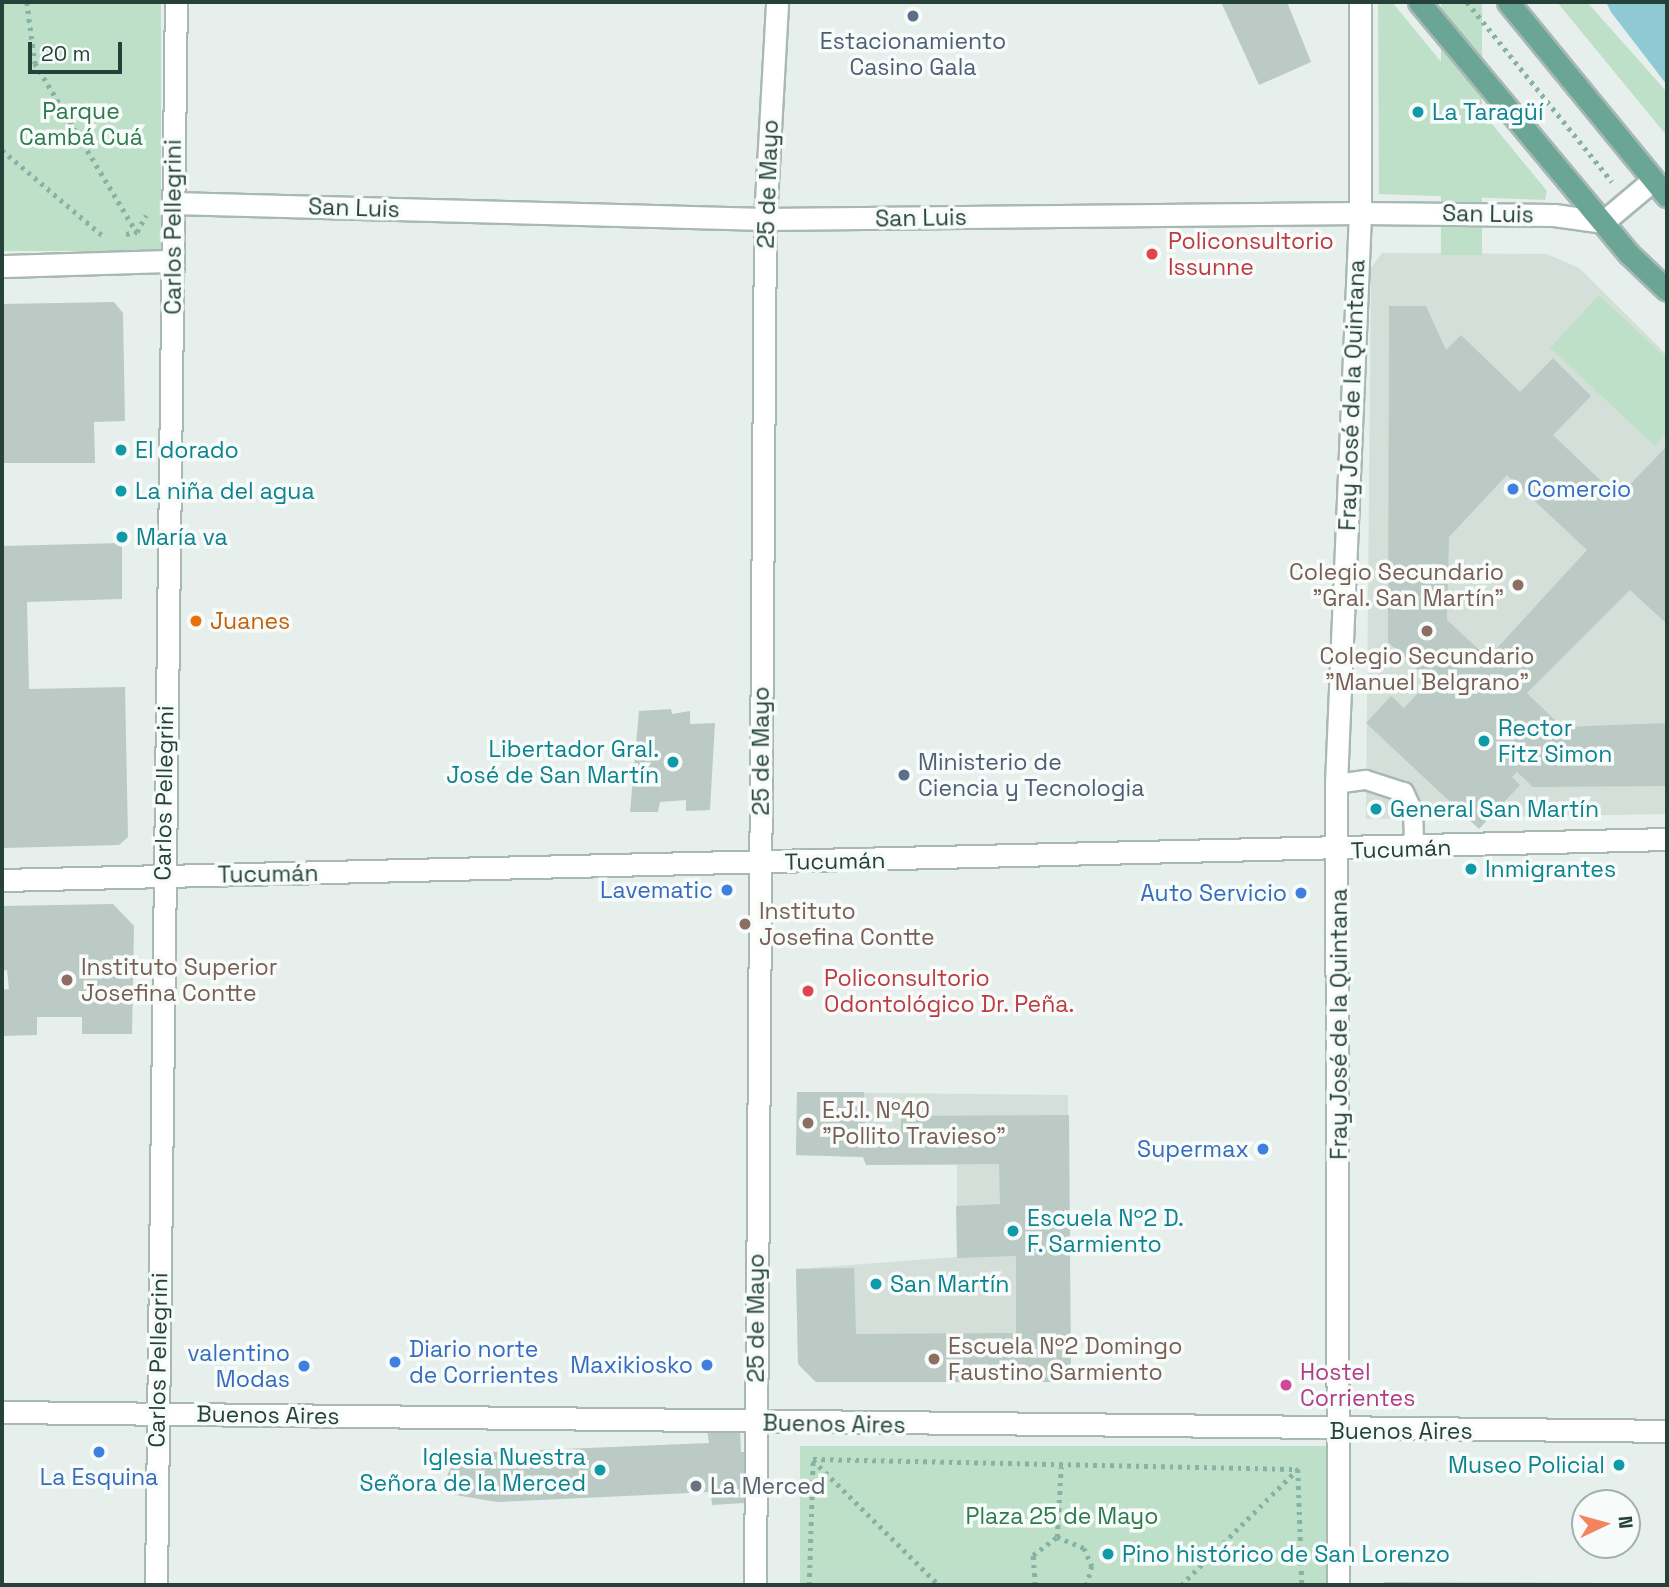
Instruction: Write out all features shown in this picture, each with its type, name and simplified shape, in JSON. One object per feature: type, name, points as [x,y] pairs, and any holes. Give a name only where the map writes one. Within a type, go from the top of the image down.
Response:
[{"type":"main road","points":[[1419,2],[1604,222],[1667,290]]},
{"type":"main road","points":[[1508,2],[1667,196]]},
{"type":"street","name":"Carlos Pellegrini","points":[[156,1585],[173,261],[162,203],[176,2]]},
{"type":"street","name":"25 de Mayo","points":[[755,1585],[765,219],[777,2]]},
{"type":"street","name":"Fray José de la Quintana","points":[[1338,1585],[1340,851],[1336,784],[1360,213],[1360,2]]},
{"type":"street","points":[[1604,222],[1653,180]]},
{"type":"street","name":"San Luis","points":[[162,203],[765,219],[1360,213],[1554,215],[1604,222]]},
{"type":"street","points":[[2,266],[173,261]]},
{"type":"street","name":"Tucumán","points":[[2,880],[1340,851],[1667,839]]},
{"type":"street","name":"Buenos Aires","points":[[2,1412],[1339,1432],[1667,1431]]},
{"type":"lane","points":[[1336,784],[1366,780],[1404,792],[1413,811],[1414,849]]},
{"type":"path","points":[[27,2],[35,63],[137,232],[144,262]]},
{"type":"path","points":[[1466,2],[1626,203]]},
{"type":"path","points":[[1470,22],[1626,203]]},
{"type":"path","points":[[2,149],[107,239]]},
{"type":"path","points":[[93,239],[107,239],[137,232],[162,203]]},
{"type":"path","points":[[813,1460],[1061,1467],[1298,1469]]},
{"type":"path","points":[[809,1585],[813,1460]]},
{"type":"path","points":[[813,1460],[939,1585]]},
{"type":"path","points":[[1057,1537],[1061,1467]]},
{"type":"path","points":[[1181,1585],[1298,1469]]},
{"type":"path","points":[[1298,1469],[1302,1585]]},
{"type":"path","points":[[1035,1585],[1032,1555],[1057,1537]]},
{"type":"path","points":[[1057,1537],[1084,1548],[1092,1566],[1087,1585]]},
{"type":"shaded area","name":"Colegio Secundario \"Gral. San Martín\"","points":[[1382,253],[1547,254],[1579,268],[1667,355],[1667,814],[1366,819],[1371,268]]},
{"type":"shaded area","name":"Escuela Nº2 D. F. Sarmiento","points":[[797,1092],[1068,1095],[1071,1382],[816,1382],[798,1364],[796,1269],[957,1257],[957,1165],[866,1165],[863,1157],[796,1155]]},
{"type":"green space","name":"Parque Cambá Cuá","points":[[2,2],[161,2],[161,251],[2,251]]},
{"type":"green space","points":[[1378,2],[1392,2],[1547,191],[1545,200],[1379,194]]},
{"type":"green space","points":[[1441,2],[1482,2],[1482,255],[1441,255]]},
{"type":"green space","points":[[1557,2],[1587,2],[1667,92],[1667,136]]},
{"type":"green space","points":[[1599,295],[1667,359],[1667,432],[1655,446],[1550,348]]},
{"type":"green space","name":"Plaza 25 de Mayo","points":[[800,1446],[1326,1446],[1326,1585],[800,1585]]},
{"type":"water","points":[[1606,2],[1667,2],[1667,85],[1611,12]]},
{"type":"building","points":[[1221,2],[1287,2],[1311,62],[1259,85]]},
{"type":"building","points":[[114,302],[123,313],[125,421],[94,422],[95,463],[2,463],[2,304]]},
{"type":"building","points":[[1389,306],[1426,306],[1446,350],[1461,335],[1520,392],[1553,358],[1591,396],[1553,435],[1618,497],[1667,446],[1667,624],[1630,590],[1527,693],[1562,727],[1667,723],[1667,786],[1533,787],[1517,772],[1512,777],[1520,785],[1479,829],[1366,723],[1391,696],[1404,708],[1429,681],[1388,642]],"holes":[[[1507,475],[1587,550],[1488,658],[1447,620],[1449,537]]]},
{"type":"building","points":[[122,543],[122,599],[27,602],[29,689],[125,687],[128,837],[119,845],[2,848],[2,546]]},
{"type":"building","name":"Libertador Gral. José de San Martín","points":[[671,709],[672,714],[690,711],[690,724],[715,723],[710,810],[686,811],[686,800],[660,802],[658,812],[630,812],[639,711]]},
{"type":"building","name":"Instituto Superior Josefina Contte","points":[[113,904],[134,926],[132,1034],[82,1034],[82,1017],[37,1017],[37,1035],[2,1036],[2,990],[9,989],[7,970],[2,971],[2,906]]},
{"type":"building","name":"Escuela Nº2 D. F. Sarmiento","points":[[797,1092],[864,1092],[866,1136],[901,1137],[901,1116],[1069,1115],[1071,1382],[816,1382],[798,1364],[796,1269],[854,1268],[856,1334],[1016,1333],[1016,1256],[957,1258],[956,1206],[1000,1204],[999,1164],[866,1165],[863,1157],[796,1155]]},
{"type":"building","name":"Iglesia Nuestra Señora de la Merced","points":[[740,1429],[741,1452],[750,1452],[744,1503],[712,1505],[711,1492],[497,1502],[455,1495],[447,1476],[455,1458],[466,1453],[709,1443],[707,1430]]},
{"type":"building","points":[[1384,1582],[1615,1583],[1615,1585],[1384,1585]]},
{"type":"place","name":"Estacionamiento Casino Gala","points":[[913,16]]},
{"type":"place","name":"La Taragüí","points":[[1418,112]]},
{"type":"place","name":"Policonsultorio Issunne","points":[[1152,254]]},
{"type":"place","name":"El dorado","points":[[121,450]]},
{"type":"place","name":"Comercio","points":[[1513,489]]},
{"type":"place","name":"La niña del agua","points":[[121,491]]},
{"type":"place","name":"María va","points":[[122,537]]},
{"type":"place","name":"Colegio Secundario \"Gral. San Martín\"","points":[[1518,585]]},
{"type":"place","name":"Juanes","points":[[196,621]]},
{"type":"place","name":"Colegio Secundario \"Manuel Belgrano\"","points":[[1427,631]]},
{"type":"place","name":"Rector Fitz Simon","points":[[1484,741]]},
{"type":"place","name":"Libertador Gral. José de San Martín","points":[[673,762]]},
{"type":"place","name":"Ministerio de Ciencia y Tecnologia","points":[[904,775]]},
{"type":"place","name":"General San Martín","points":[[1376,809]]},
{"type":"place","name":"Inmigrantes","points":[[1471,869]]},
{"type":"place","name":"Lavematic","points":[[727,890]]},
{"type":"place","name":"Auto Servicio","points":[[1301,893]]},
{"type":"place","name":"Instituto Josefina Contte","points":[[745,924]]},
{"type":"place","name":"Instituto Superior Josefina Contte","points":[[67,980]]},
{"type":"place","name":"Policonsultorio Odontológico Dr. Peña.","points":[[808,991]]},
{"type":"place","name":"E.J.I. Nº40 \"Pollito Travieso\"","points":[[808,1123]]},
{"type":"place","name":"Supermax","points":[[1263,1149]]},
{"type":"place","name":"Escuela Nº2 D. F. Sarmiento","points":[[1013,1231]]},
{"type":"place","name":"San Martín","points":[[876,1284]]},
{"type":"place","name":"Escuela Nº2 Domingo Faustino Sarmiento","points":[[934,1359]]},
{"type":"place","name":"Diario norte de Corrientes","points":[[395,1362]]},
{"type":"place","name":"Maxikiosko","points":[[707,1365]]},
{"type":"place","name":"valentino Modas","points":[[304,1366]]},
{"type":"place","name":"Hostel Corrientes","points":[[1286,1385]]},
{"type":"place","name":"La Esquina","points":[[99,1452]]},
{"type":"place","name":"Museo Policial","points":[[1619,1465]]},
{"type":"place","name":"Iglesia Nuestra Señora de la Merced","points":[[600,1470]]},
{"type":"place","name":"La Merced","points":[[696,1486]]},
{"type":"place","name":"Pino histórico de San Lorenzo","points":[[1108,1554]]}]
